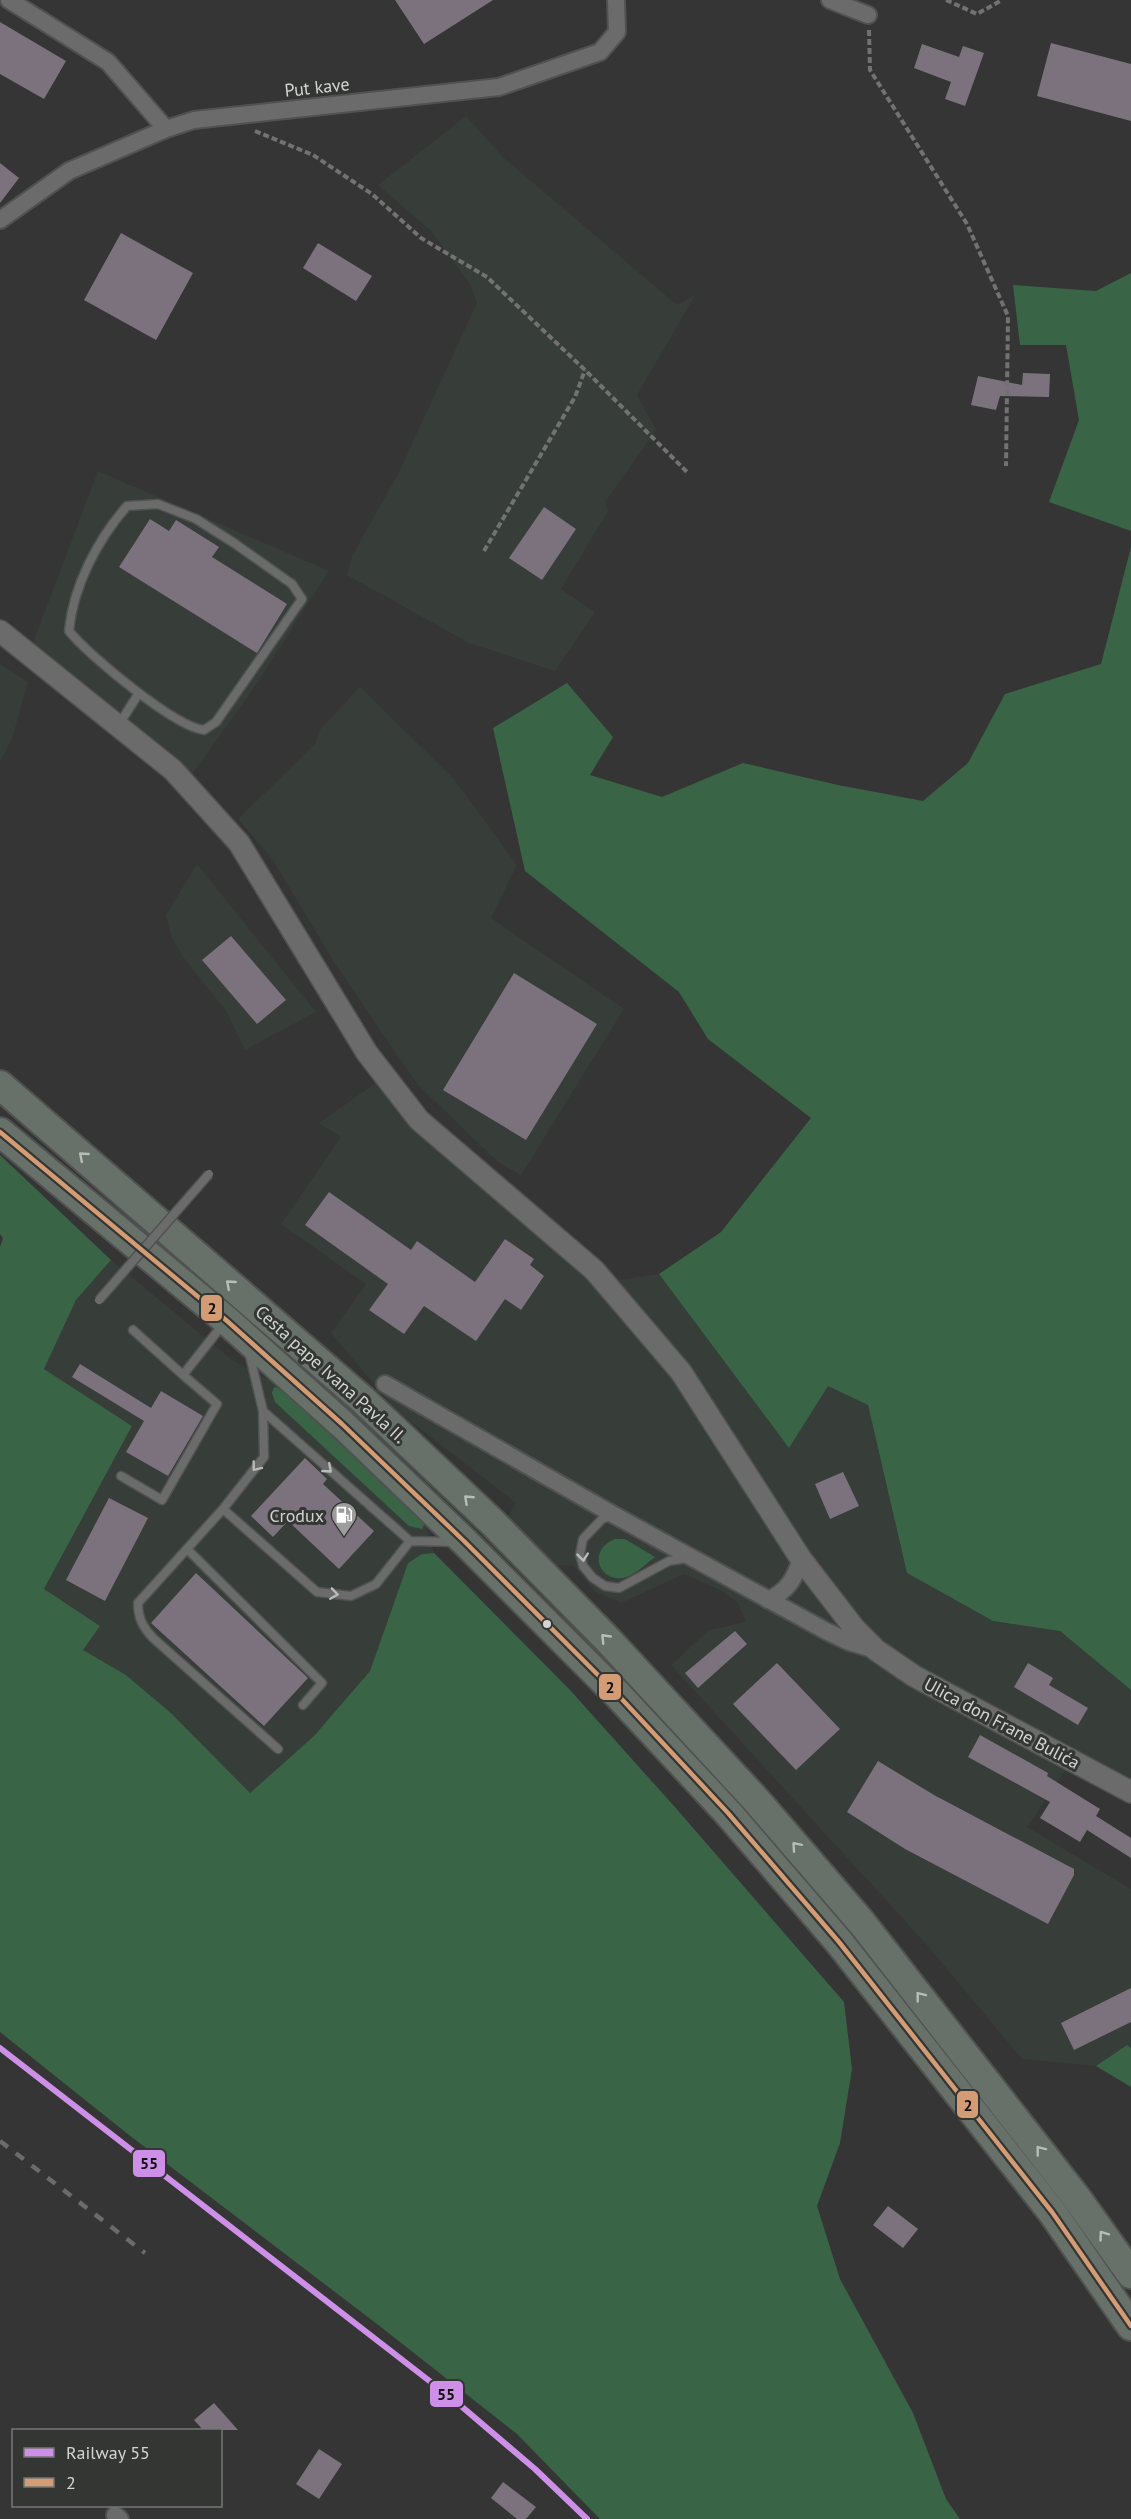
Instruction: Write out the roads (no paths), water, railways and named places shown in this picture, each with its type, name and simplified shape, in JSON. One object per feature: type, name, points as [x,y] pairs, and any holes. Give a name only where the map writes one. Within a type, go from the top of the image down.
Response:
[{"type":"highway","name":"Cesta pape Ivana Pavla II.","points":[[0,1085],[363,1400],[492,1522],[645,1680],[756,1800],[862,1923],[1076,2196],[1131,2274]]},
{"type":"highway","name":"Cesta pape Ivana Pavla II.","points":[[0,1132],[236,1329],[342,1424],[465,1542],[618,1695],[729,1813],[839,1942],[1052,2212],[1131,2326]]},
{"type":"street","points":[[9,0],[108,62],[166,129]]},
{"type":"street","name":"Put kave","points":[[0,220],[69,171],[166,129],[195,120],[499,87],[600,52],[617,32],[616,0]]},
{"type":"street","points":[[830,0],[868,15]]},
{"type":"street","name":"Ulica don Frane Bulića","points":[[0,631],[173,770],[239,843],[367,1053],[419,1120],[594,1270],[681,1372],[801,1559],[849,1621],[876,1650],[914,1676],[1131,1792]]},
{"type":"street","points":[[385,1384],[768,1600],[849,1642],[876,1650]]},
{"type":"street","points":[[768,1600],[779,1595],[788,1586],[801,1559]]},
{"type":"lane","points":[[158,504],[196,519],[234,543],[292,584],[302,598],[216,722],[204,730],[193,729],[139,693],[74,638],[69,631],[71,611],[93,555],[116,519],[127,506],[158,504]]},
{"type":"lane","points":[[118,726],[139,693]]},
{"type":"lane","points":[[99,1300],[209,1174]]},
{"type":"lane","points":[[183,1375],[236,1329],[263,1411],[264,1457],[223,1509],[138,1603],[142,1626],[278,1749]]},
{"type":"lane","points":[[121,1476],[162,1500],[217,1404],[132,1330]]},
{"type":"lane","points":[[263,1411],[410,1541],[465,1542]]},
{"type":"lane","points":[[223,1509],[316,1592],[351,1596],[376,1584],[410,1541]]},
{"type":"lane","points":[[615,1515],[603,1519],[583,1539],[580,1554],[583,1566],[593,1578],[605,1586],[619,1588],[669,1561],[692,1558]]},
{"type":"lane","points":[[187,1549],[322,1683],[303,1705]]},
{"type":"railway","points":[[0,2141],[145,2253]]},
{"type":"rail line","name":"55","points":[[0,2048],[454,2400],[535,2469],[587,2519]]},
{"type":"place","name":"Crodux","points":[[344,1538]]}]
